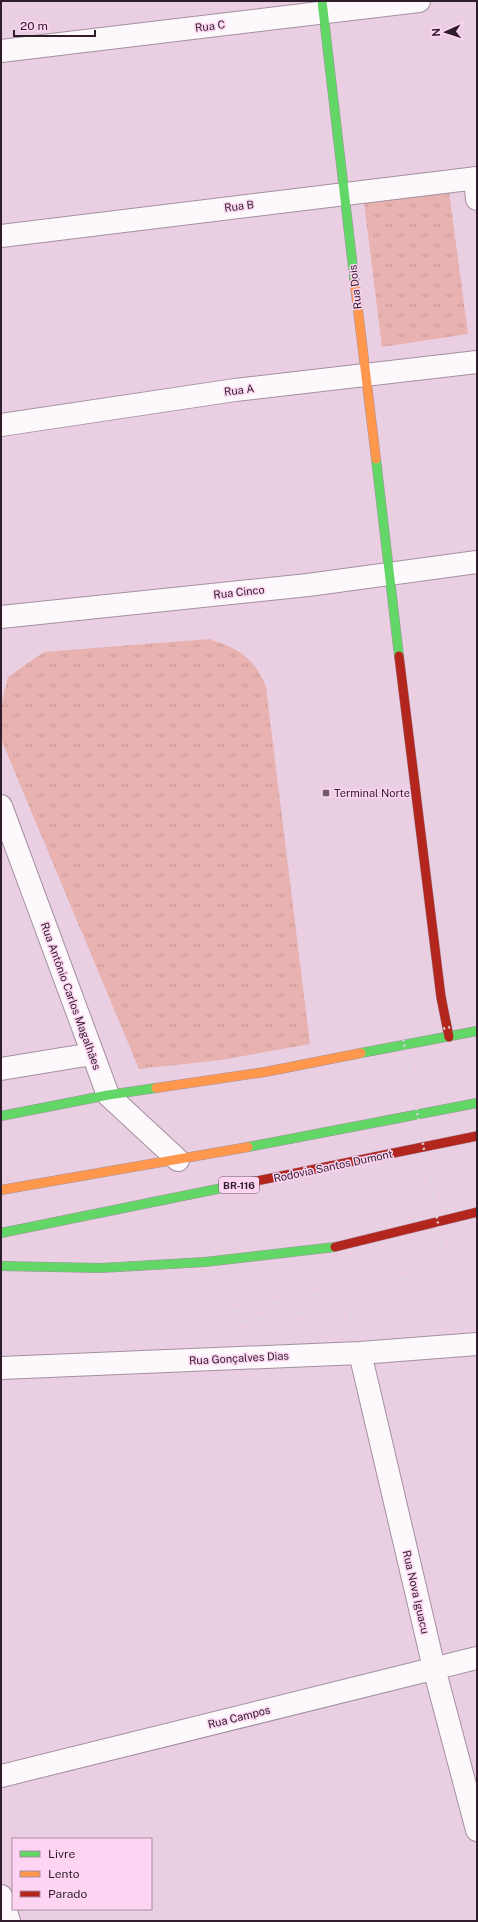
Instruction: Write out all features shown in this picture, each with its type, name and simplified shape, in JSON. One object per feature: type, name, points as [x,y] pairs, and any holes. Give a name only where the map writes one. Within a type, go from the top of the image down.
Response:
[{"type":"main road","name":"Rua Dois","points":[[322,6],[365,375],[441,997],[449,1037]]},
{"type":"main road","points":[[1,1116],[108,1095],[265,1072],[477,1031]]},
{"type":"main road","points":[[1,1190],[178,1160],[477,1103]]},
{"type":"main road","name":"Rodovia Santos Dumont","points":[[1,1233],[477,1136]]},
{"type":"main road","points":[[1,1266],[101,1268],[205,1262],[333,1246],[477,1214]]},
{"type":"street","name":"Rua C","points":[[1,51],[322,6],[419,1]]},
{"type":"street","name":"Rua B","points":[[1,236],[344,193],[476,185]]},
{"type":"street","name":"Rua A","points":[[1,425],[235,390],[477,362]]},
{"type":"street","name":"Rua Cinco","points":[[1,617],[308,585],[477,562]]},
{"type":"street","name":"Rua Antônio Carlos Magalhães","points":[[1,806],[108,1095],[178,1160]]},
{"type":"street","points":[[1,1069],[92,1054]]},
{"type":"street","name":"Rua Gonçalves Dias","points":[[1,1368],[360,1352],[477,1344]]},
{"type":"street","name":"Rua Nova Iguacu","points":[[360,1352],[434,1668],[477,1830]]},
{"type":"street","name":"Rua Campos","points":[[1,1776],[477,1658]]},
{"type":"street","points":[[1,1896],[9,1921]]},
{"type":"path","points":[[360,1352],[348,1305],[240,1322],[234,1310],[447,1271],[403,1038],[477,1021]]},
{"type":"green space","points":[[448,184],[468,334],[382,347],[363,194]]},
{"type":"green space","points":[[209,639],[229,646],[251,661],[266,687],[310,1044],[221,1060],[139,1069],[1,739],[1,706],[8,677],[44,652]]},
{"type":"traffic: fast","points":[[322,1],[355,285]]},
{"type":"traffic: fast","points":[[376,459],[399,656]]},
{"type":"traffic: fast","points":[[361,1053],[477,1031]]},
{"type":"traffic: fast","points":[[1,1116],[108,1095],[156,1088]]},
{"type":"traffic: fast","points":[[248,1147],[477,1103]]},
{"type":"traffic: fast","points":[[1,1233],[232,1186]]},
{"type":"traffic: fast","points":[[1,1266],[101,1268],[205,1262],[335,1247]]},
{"type":"traffic: slow","points":[[355,285],[376,459]]},
{"type":"traffic: slow","points":[[156,1088],[265,1072],[361,1053]]},
{"type":"traffic: slow","points":[[1,1190],[248,1147]]},
{"type":"traffic: jam","points":[[399,656],[441,997],[449,1037]]},
{"type":"traffic: jam","points":[[232,1186],[477,1136]]},
{"type":"traffic: jam","points":[[335,1247],[477,1212]]},
{"type":"place","name":"Terminal Norte","points":[[326,793]]}]
